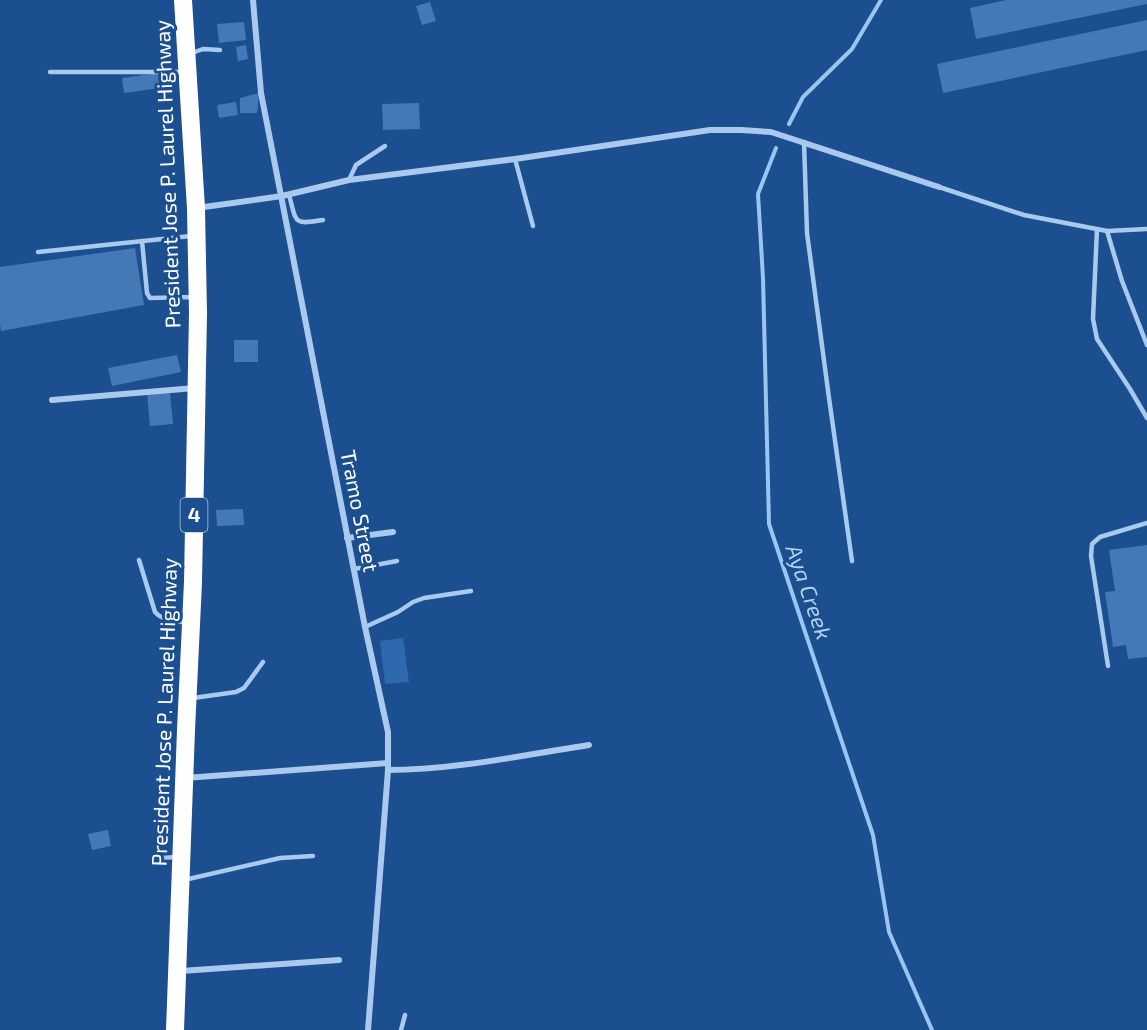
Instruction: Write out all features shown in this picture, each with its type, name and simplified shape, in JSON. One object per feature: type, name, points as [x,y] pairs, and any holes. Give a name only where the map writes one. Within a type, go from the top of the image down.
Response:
[{"type":"highway","name":"President Jose P. Laurel Highway","points":[[175,1030],[194,582],[198,297],[196,208],[183,0]]},
{"type":"street","name":"Tramo Street","points":[[253,0],[261,93],[285,195],[347,538],[388,732],[388,766],[368,1030]]},
{"type":"street","points":[[196,208],[285,195],[350,180],[515,159],[710,130],[771,132],[939,187]]},
{"type":"street","points":[[52,400],[197,388]]},
{"type":"street","points":[[347,538],[393,532]]},
{"type":"street","points":[[184,778],[388,766],[414,770],[589,745]]},
{"type":"street","points":[[177,971],[339,960]]},
{"type":"lane","points":[[50,72],[187,64],[203,49],[220,50]]},
{"type":"lane","points":[[804,142],[807,233],[852,561]]},
{"type":"lane","points":[[350,180],[356,165],[385,146]]},
{"type":"lane","points":[[515,159],[533,226]]},
{"type":"lane","points":[[939,187],[1024,214],[1097,229],[1107,231],[1147,229]]},
{"type":"lane","points":[[285,195],[299,222],[323,220]]},
{"type":"lane","points":[[1097,229],[1093,319],[1097,339],[1147,418]]},
{"type":"lane","points":[[1107,231],[1122,281],[1147,345]]},
{"type":"lane","points":[[38,252],[197,235]]},
{"type":"lane","points":[[142,241],[147,293],[150,298],[198,297]]},
{"type":"lane","points":[[1108,666],[1091,556],[1092,544],[1100,537],[1147,523]]},
{"type":"lane","points":[[139,560],[157,616],[191,624]]},
{"type":"lane","points":[[354,570],[397,561]]},
{"type":"lane","points":[[365,627],[424,598],[471,591]]},
{"type":"lane","points":[[188,699],[236,692],[244,688],[263,662]]},
{"type":"lane","points":[[159,858],[181,856]]},
{"type":"lane","points":[[181,880],[280,858],[314,856]]},
{"type":"lane","points":[[401,1030],[405,1015]]},
{"type":"shaded area","points":[[403,638],[409,682],[385,684],[380,641]]},
{"type":"building","points":[[1006,0],[1147,0],[1147,4],[976,39],[970,8]]},
{"type":"building","points":[[430,2],[436,21],[422,25],[416,6]]},
{"type":"building","points":[[1147,20],[1147,50],[943,93],[937,64]]},
{"type":"building","points":[[244,22],[246,40],[219,43],[217,24]]},
{"type":"building","points":[[246,45],[248,59],[238,61],[236,47]]},
{"type":"building","points":[[158,73],[160,88],[124,93],[122,78]]},
{"type":"building","points":[[259,93],[257,113],[240,113],[240,98]]},
{"type":"building","points":[[236,102],[238,115],[219,118],[217,105]]},
{"type":"building","points":[[419,103],[420,129],[383,130],[382,104]]},
{"type":"building","points":[[135,248],[144,305],[1,331],[0,267]]},
{"type":"building","points":[[234,340],[258,340],[258,362],[234,362]]},
{"type":"building","points":[[177,355],[181,372],[112,386],[108,368]]},
{"type":"building","points":[[170,392],[173,424],[150,426],[147,394]]},
{"type":"building","points":[[243,509],[244,525],[217,526],[216,510]]},
{"type":"building","points":[[1147,545],[1147,657],[1128,659],[1126,645],[1113,647],[1105,592],[1115,591],[1109,550]]},
{"type":"building","points":[[108,830],[111,846],[92,850],[88,834]]},
{"type":"waterway","name":"Aya Creek","points":[[789,124],[803,97],[852,49],[881,0]]},
{"type":"waterway","name":"Aya Creek","points":[[776,148],[758,194],[763,278],[769,524],[873,835],[889,932],[932,1030]]}]
